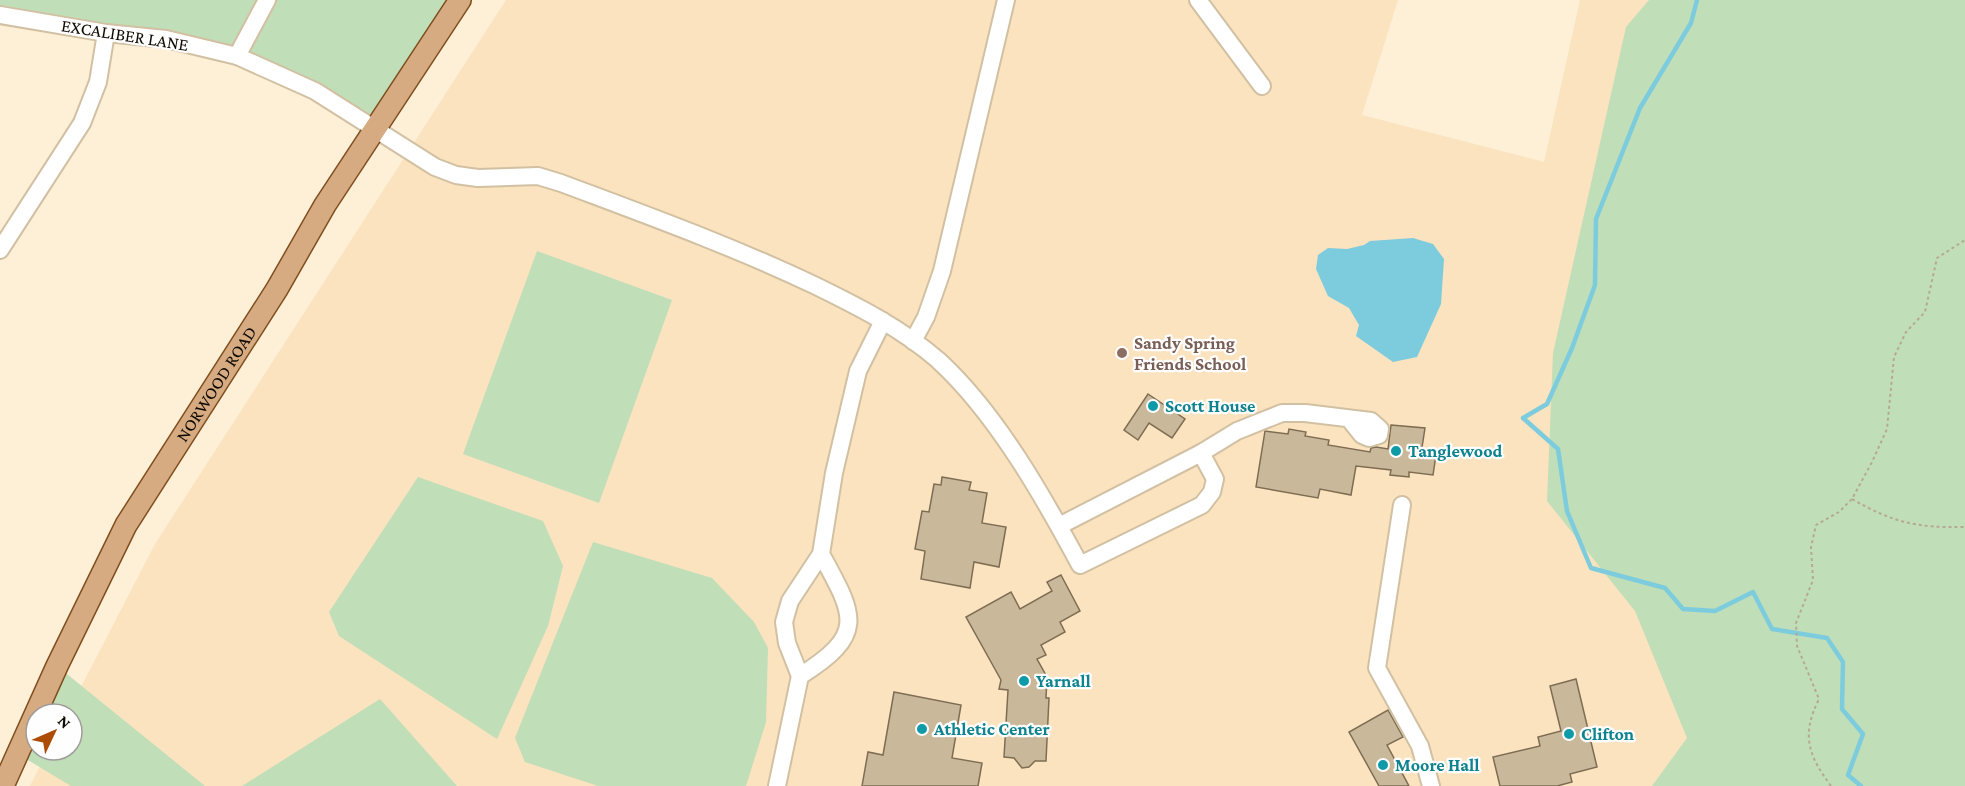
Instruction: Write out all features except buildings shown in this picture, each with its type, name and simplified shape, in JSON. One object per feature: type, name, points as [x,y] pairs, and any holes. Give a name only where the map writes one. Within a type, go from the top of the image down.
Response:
[{"type":"main road","name":"NORWOOD ROAD","points":[[3,786],[54,670],[126,525],[277,289],[325,205],[460,0]]},
{"type":"street","points":[[237,56],[267,0]]},
{"type":"street","points":[[913,341],[926,317],[942,271],[1006,0]]},
{"type":"street","points":[[1198,0],[1262,86]]},
{"type":"street","name":"EXCALIBER LANE","points":[[0,15],[106,33],[166,39],[237,56],[315,91],[435,167],[456,175],[478,178],[538,176],[572,187],[755,257],[883,321],[940,362],[971,397],[1006,443],[1059,526],[1080,565],[1202,505],[1212,492],[1215,480],[1201,453]]},
{"type":"street","points":[[0,250],[82,123],[98,82],[106,33]]},
{"type":"street","points":[[777,786],[800,676],[787,643],[784,622],[790,601],[821,554],[834,473],[858,371],[883,321]]},
{"type":"street","points":[[1059,526],[1201,453],[1237,431],[1282,413],[1305,413],[1350,420]]},
{"type":"street","points":[[1402,505],[1377,668],[1420,746],[1431,786]]},
{"type":"street","points":[[800,676],[827,660],[846,637],[850,620],[848,602],[821,554]]},
{"type":"path","points":[[1832,786],[1817,766],[1807,730],[1819,699],[1797,642],[1796,623],[1813,580],[1811,547],[1816,525],[1839,512],[1852,500],[1887,429],[1894,357],[1906,332],[1925,312],[1937,258],[1965,240]]},
{"type":"path","points":[[1852,500],[1882,517],[1925,528],[1965,527]]},
{"type":"shaded area","name":"Sandy Spring Friends School","points":[[506,0],[1398,0],[1362,115],[1544,162],[1580,0],[1692,0],[1965,786],[30,786],[42,762],[84,762],[84,702],[73,702],[155,544]]},
{"type":"green space","points":[[0,0],[460,0],[376,129],[237,56],[0,15]]},
{"type":"green space","points":[[1649,0],[1965,0],[1965,786],[1652,786],[1687,738],[1635,611],[1547,501],[1553,353],[1626,27]]},
{"type":"green space","points":[[537,251],[672,300],[599,503],[463,454]]},
{"type":"green space","points":[[418,477],[543,521],[563,566],[548,626],[497,739],[339,636],[329,612]]},
{"type":"green space","points":[[593,542],[712,578],[754,622],[768,648],[766,722],[746,786],[598,786],[525,762],[515,738]]},
{"type":"green space","points":[[57,666],[205,786],[71,786],[31,762],[84,762],[84,702],[41,702]]},
{"type":"green space","points":[[380,699],[457,786],[242,786]]},
{"type":"green space","points":[[24,740],[24,758],[18,754]]},
{"type":"water","points":[[1413,238],[1433,244],[1444,259],[1441,304],[1417,357],[1393,362],[1356,336],[1359,325],[1349,308],[1328,296],[1316,269],[1318,255],[1328,248],[1347,249],[1364,245],[1370,241]]},
{"type":"waterway","points":[[1697,0],[1691,23],[1640,108],[1596,219],[1595,285],[1572,348],[1547,404],[1523,418],[1558,449],[1567,511],[1591,568],[1665,588],[1683,609],[1715,611],[1753,592],[1772,629],[1827,638],[1843,662],[1842,709],[1863,734],[1848,775],[1861,786]]},
{"type":"place","name":"Sandy Spring Friends School","points":[[1122,353]]},
{"type":"place","name":"Scott House","points":[[1153,406]]},
{"type":"place","name":"Tanglewood","points":[[1396,451]]},
{"type":"place","name":"Yarnall","points":[[1024,681]]},
{"type":"place","name":"Athletic Center","points":[[922,729]]},
{"type":"place","name":"Clifton","points":[[1569,734]]},
{"type":"place","name":"Moore Hall","points":[[1383,765]]}]
